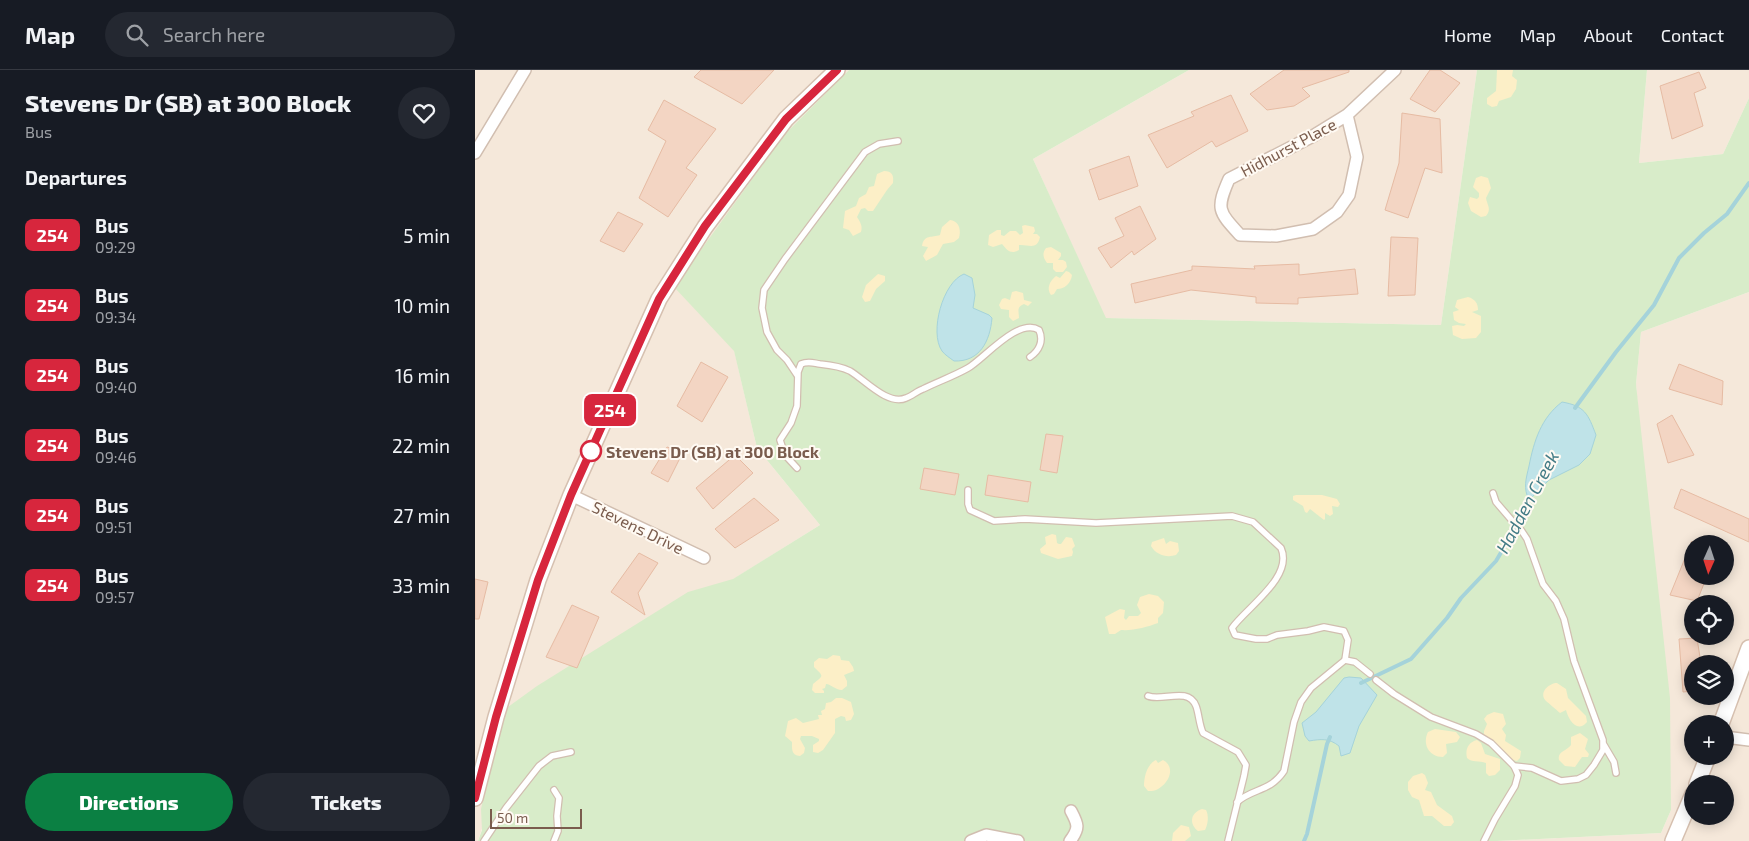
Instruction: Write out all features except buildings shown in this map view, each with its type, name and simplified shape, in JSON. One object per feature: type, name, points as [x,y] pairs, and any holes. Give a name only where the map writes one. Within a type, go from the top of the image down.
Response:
[{"type":"street","points":[[475,153],[525,70]]},
{"type":"street","name":"Stevens Drive","points":[[475,798],[496,717],[538,580],[571,495],[659,299],[705,226],[786,119],[837,70]]},
{"type":"street","name":"Hidhurst Place","points":[[1347,115],[1357,157],[1349,195],[1337,212],[1313,229],[1276,236],[1240,235],[1223,216],[1220,198],[1229,178],[1313,136],[1347,115],[1395,70]]},
{"type":"street","name":"Stevens Drive","points":[[571,495],[704,558]]},
{"type":"street","points":[[1724,715],[1749,648]]},
{"type":"street","points":[[1734,738],[1749,740]]},
{"type":"street","points":[[1070,841],[1076,834],[1078,824],[1071,811]]},
{"type":"street","points":[[1673,841],[1684,815]]},
{"type":"street","points":[[971,841],[986,836],[1018,841]]},
{"type":"lane","points":[[798,377],[777,350],[767,332],[762,308],[764,290],[865,152],[879,144],[898,140]]},
{"type":"lane","points":[[797,468],[785,455],[780,440],[791,423],[797,406],[798,377],[801,364],[807,362],[849,371],[885,396],[894,400],[901,400],[972,366],[1012,334],[1020,330],[1033,328],[1039,330],[1041,340],[1036,352],[1030,357]]},
{"type":"lane","points":[[968,490],[970,510],[994,521],[1025,519],[1096,523],[1226,516],[1253,522],[1281,548],[1283,552],[1283,565],[1279,576],[1256,604],[1234,626],[1233,633],[1243,638],[1263,639],[1324,627],[1335,628],[1344,631],[1348,640],[1345,660],[1311,688],[1301,702],[1294,722],[1284,771],[1280,777],[1260,791],[1237,802]]},
{"type":"lane","points":[[1493,493],[1496,502],[1514,522]]},
{"type":"lane","points":[[1521,530],[1527,539],[1543,584],[1555,601],[1564,619],[1574,661],[1604,745],[1614,762],[1616,773]]},
{"type":"lane","points":[[1345,660],[1355,662],[1370,674]]},
{"type":"lane","points":[[1376,680],[1431,717],[1476,734],[1496,748],[1514,766],[1518,775],[1515,786],[1495,818],[1484,841]]},
{"type":"lane","points":[[1149,696],[1161,698],[1183,696],[1191,700],[1195,705],[1203,732],[1241,755],[1246,765],[1245,776],[1228,841]]},
{"type":"lane","points":[[1514,766],[1532,768],[1561,781],[1578,779],[1586,774],[1594,765],[1604,745]]},
{"type":"lane","points":[[484,841],[506,808],[539,766],[552,756],[571,752]]},
{"type":"lane","points":[[554,790],[559,798],[558,831],[554,841]]},
{"type":"shaded area","points":[[475,70],[849,70],[784,135],[734,350],[757,448],[820,525],[520,712],[478,841],[475,841]]},
{"type":"shaded area","points":[[1189,70],[1477,70],[1441,325],[1105,318],[1033,159]]},
{"type":"shaded area","points":[[1647,70],[1749,70],[1749,98],[1723,154],[1639,163]]},
{"type":"shaded area","points":[[1749,292],[1749,841],[1497,841],[1661,833],[1671,810],[1636,384],[1641,332]]},
{"type":"green space","points":[[849,70],[1189,70],[1033,159],[1106,318],[1441,325],[1477,70],[1647,70],[1639,163],[1723,154],[1749,98],[1749,292],[1641,332],[1636,384],[1670,698],[1671,810],[1661,833],[1497,841],[478,841],[482,830],[481,809],[504,710],[537,686],[688,592],[733,579],[820,525],[757,448],[734,351],[674,287],[784,135]]},
{"type":"sand","points":[[1497,70],[1513,70],[1512,76],[1517,80],[1516,89],[1511,97],[1499,101],[1497,106],[1492,107],[1487,104],[1487,98],[1496,91]]},
{"type":"sand","points":[[884,171],[892,174],[893,183],[873,211],[868,211],[865,208],[861,209],[857,217],[862,230],[853,236],[849,230],[843,228],[845,211],[856,206],[859,198],[866,194],[869,187],[874,186],[877,174]]},
{"type":"sand","points":[[1481,176],[1488,178],[1491,188],[1486,198],[1489,211],[1486,216],[1481,217],[1471,211],[1468,203],[1470,197],[1477,199],[1479,197],[1479,193],[1473,187],[1476,178]]},
{"type":"sand","points":[[950,220],[958,224],[959,238],[954,242],[943,244],[937,255],[926,261],[923,256],[928,247],[922,246],[923,242],[926,238],[940,235],[942,227]]},
{"type":"sand","points":[[1022,226],[1034,227],[1035,231],[1033,234],[1037,234],[1040,237],[1037,244],[1032,246],[1019,245],[1019,250],[1014,252],[1007,250],[1002,244],[993,247],[988,245],[989,235],[997,230],[1001,230],[1001,235],[1004,236],[1010,231],[1016,231],[1020,235],[1023,233]]},
{"type":"sand","points":[[1051,247],[1061,253],[1058,260],[1066,262],[1067,267],[1063,272],[1056,272],[1053,269],[1053,263],[1047,263],[1045,259],[1046,248]]},
{"type":"sand","points":[[1066,271],[1072,275],[1069,283],[1063,288],[1057,289],[1051,295],[1049,290],[1050,282],[1056,276],[1060,278]]},
{"type":"sand","points":[[878,274],[885,276],[885,281],[876,289],[870,301],[865,302],[862,297],[866,285]]},
{"type":"sand","points":[[1012,292],[1023,293],[1024,300],[1032,302],[1028,306],[1024,304],[1020,307],[1019,318],[1013,321],[1009,317],[1009,310],[1001,309],[999,305],[1002,299],[1010,300]]},
{"type":"sand","points":[[1468,297],[1476,302],[1478,310],[1472,312],[1481,316],[1481,332],[1476,338],[1462,339],[1453,335],[1452,326],[1464,326],[1466,324],[1454,320],[1453,312],[1459,310],[1455,307],[1457,300]]},
{"type":"sand","points":[[1322,495],[1337,499],[1340,504],[1338,507],[1332,506],[1333,514],[1330,516],[1325,513],[1324,520],[1310,509],[1307,513],[1305,512],[1303,506],[1293,500],[1293,496]]},
{"type":"sand","points":[[1052,534],[1056,535],[1057,543],[1059,544],[1066,537],[1072,538],[1075,546],[1072,549],[1072,556],[1058,559],[1041,553],[1040,549],[1046,544],[1045,537]]},
{"type":"sand","points":[[1164,538],[1166,544],[1170,541],[1178,543],[1179,551],[1176,555],[1162,555],[1153,549],[1151,546],[1152,542]]},
{"type":"sand","points":[[1149,594],[1158,596],[1164,602],[1163,613],[1158,618],[1158,623],[1109,634],[1105,617],[1120,609],[1125,610],[1124,618],[1126,620],[1129,616],[1138,616],[1141,613],[1137,605],[1140,597]]},
{"type":"sand","points":[[833,655],[840,656],[841,660],[849,661],[853,667],[854,671],[844,675],[847,686],[842,690],[826,684],[825,688],[822,689],[824,693],[815,693],[812,690],[813,684],[821,676],[814,667],[814,662],[819,658],[827,659]]},
{"type":"sand","points":[[1557,683],[1566,689],[1568,698],[1586,716],[1587,722],[1583,725],[1576,726],[1571,721],[1566,710],[1560,713],[1545,700],[1544,691],[1551,684]]},
{"type":"sand","points":[[836,698],[842,698],[851,702],[854,714],[851,720],[846,721],[845,717],[841,716],[835,719],[835,733],[823,750],[818,753],[813,752],[813,745],[819,739],[812,736],[801,736],[800,739],[805,748],[804,753],[800,756],[795,754],[792,742],[785,736],[788,721],[796,718],[803,723],[819,719],[818,715],[822,715],[821,711],[825,709],[826,703]]},
{"type":"sand","points":[[1494,712],[1503,714],[1506,724],[1502,729],[1506,735],[1505,741],[1521,751],[1520,758],[1517,761],[1504,754],[1484,735],[1487,724],[1484,719],[1487,715]]},
{"type":"sand","points":[[1435,729],[1456,732],[1460,737],[1457,742],[1446,744],[1447,753],[1443,757],[1434,755],[1426,745],[1428,732]]},
{"type":"sand","points":[[1580,733],[1588,739],[1585,749],[1589,754],[1588,757],[1582,757],[1575,767],[1565,766],[1559,760],[1559,755],[1571,745],[1571,737]]},
{"type":"sand","points":[[1477,740],[1481,743],[1485,754],[1500,759],[1500,770],[1495,775],[1489,776],[1486,773],[1486,763],[1467,758],[1466,752],[1468,747]]},
{"type":"sand","points":[[1156,760],[1158,763],[1163,760],[1168,764],[1170,774],[1159,788],[1154,791],[1148,791],[1144,786],[1145,775],[1150,764]]},
{"type":"sand","points":[[1422,773],[1425,775],[1428,783],[1425,790],[1431,792],[1437,805],[1452,816],[1454,822],[1451,826],[1444,826],[1432,816],[1424,816],[1419,800],[1412,797],[1408,790],[1408,782],[1413,776]]},
{"type":"sand","points":[[1202,809],[1207,812],[1207,823],[1205,830],[1198,831],[1193,825],[1192,819],[1195,813]]},
{"type":"sand","points":[[1181,825],[1189,827],[1191,836],[1185,841],[1172,841],[1173,833]]},
{"type":"water","points":[[964,274],[972,278],[975,295],[973,308],[992,318],[989,335],[977,354],[971,358],[954,361],[942,351],[938,343],[938,320],[944,297],[956,279]]},
{"type":"water","points":[[1562,402],[1576,406],[1588,416],[1596,435],[1590,454],[1579,465],[1549,480],[1529,500],[1526,483],[1536,439],[1549,415]]},
{"type":"water","points":[[1344,678],[1361,678],[1377,695],[1359,726],[1350,753],[1341,756],[1339,746],[1328,740],[1309,741],[1305,736],[1302,723],[1316,712]]},
{"type":"waterway","name":"Hadden Creek","points":[[1575,408],[1616,352],[1654,305],[1679,258],[1704,233],[1727,214],[1749,183]]},
{"type":"waterway","name":"Hadden Creek","points":[[1361,683],[1411,659],[1447,618],[1461,598],[1496,561],[1519,522],[1530,497]]},
{"type":"waterway","name":"Hadden Creek","points":[[1304,841],[1330,737]]},
{"type":"bus line","name":"254","points":[[475,798],[496,717],[538,580],[571,495],[659,299],[705,226],[786,119],[837,70]]},
{"type":"place","name":"Stevens Dr (SB) at 300 Block","points":[[591,451]]}]
